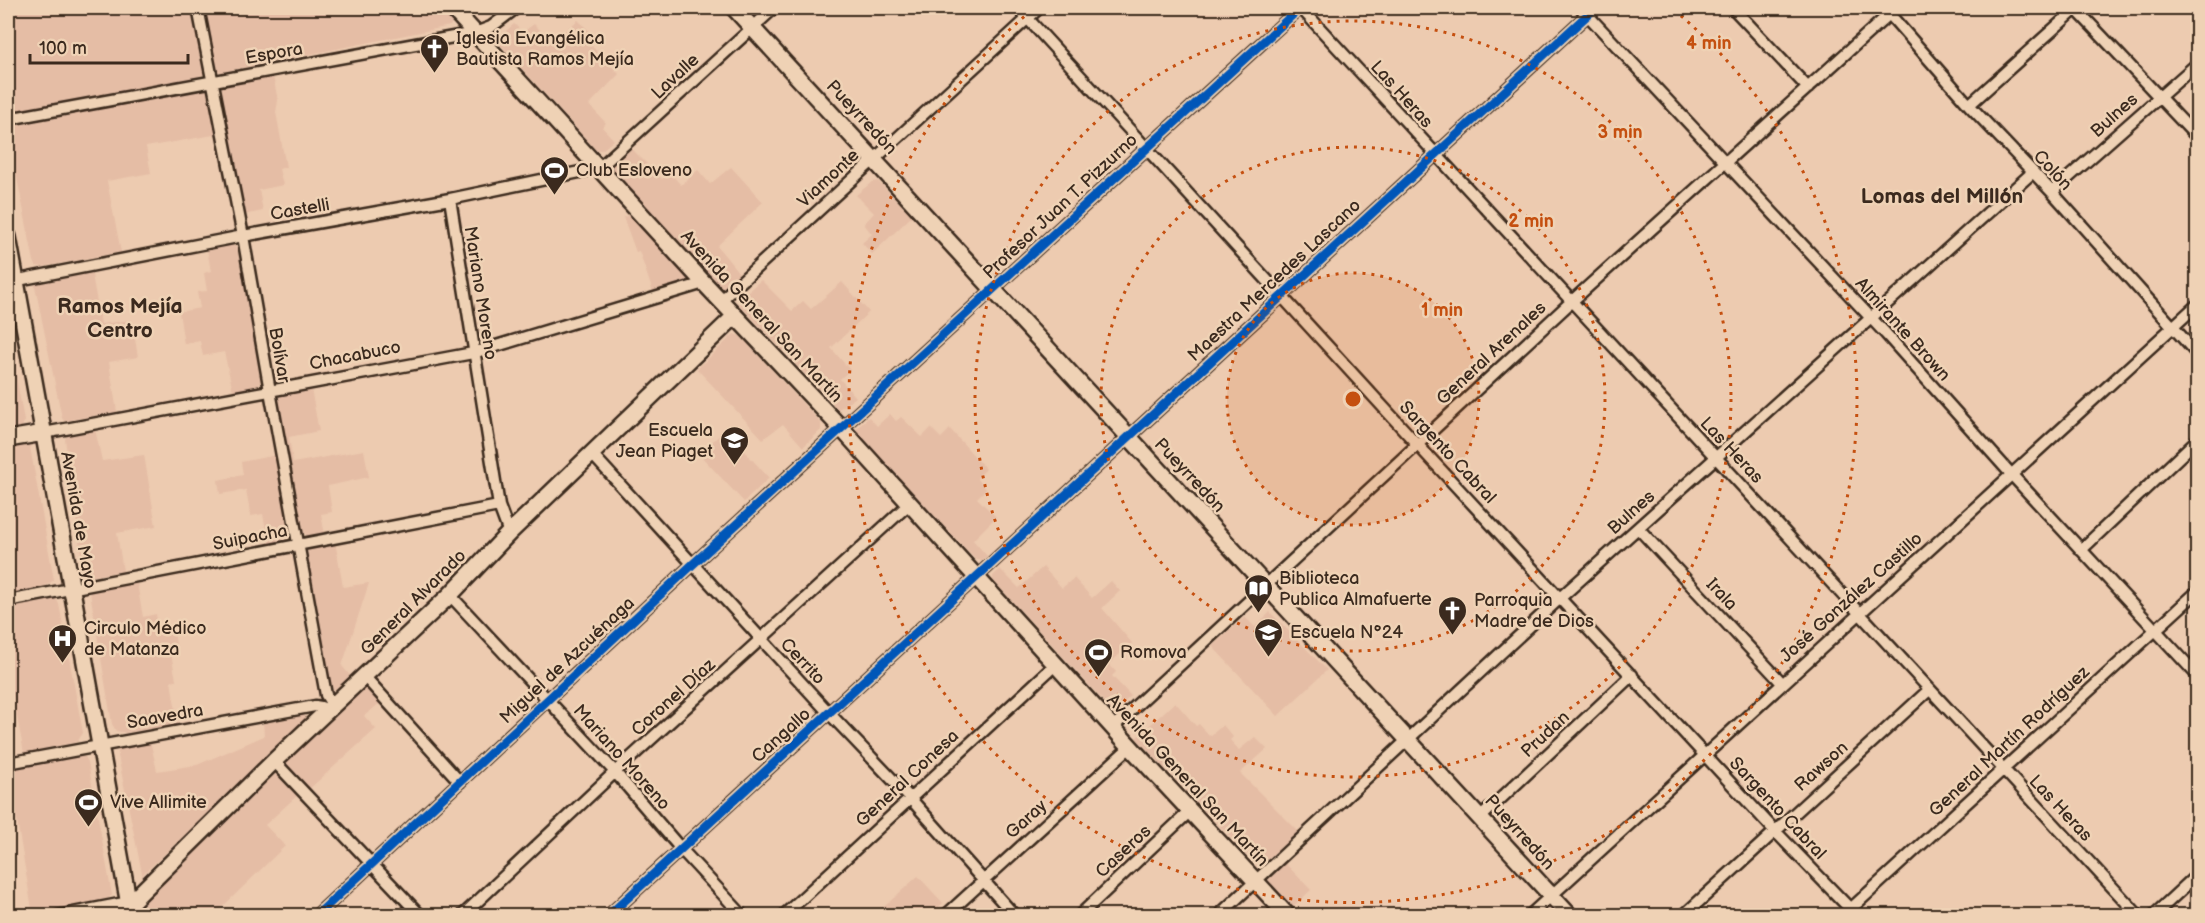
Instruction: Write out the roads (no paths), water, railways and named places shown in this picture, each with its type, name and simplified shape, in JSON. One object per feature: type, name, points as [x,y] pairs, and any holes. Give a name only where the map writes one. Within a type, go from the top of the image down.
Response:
[{"type":"street","name":"Bolívar","points":[[198,8],[243,236],[329,710]]},
{"type":"street","name":"Avenida General San Martín","points":[[452,8],[720,301],[842,429],[1112,728],[1288,915]]},
{"type":"street","name":"Espora","points":[[8,119],[475,33],[491,27],[516,8]]},
{"type":"street","name":"Pueyrredón","points":[[734,8],[1570,915]]},
{"type":"street","name":"Lavalle","points":[[599,168],[774,8]]},
{"type":"street","name":"Sargento Cabral","points":[[1018,8],[1850,913]]},
{"type":"street","name":"Viamonte","points":[[720,301],[1039,8]]},
{"type":"street","name":"Profesor Juan T. Pizzurno","points":[[842,429],[1300,8]]},
{"type":"street","name":"Las Heras","points":[[1300,8],[1859,612],[2002,770],[2139,915]]},
{"type":"street","points":[[1733,8],[1808,88]]},
{"type":"street","points":[[1969,105],[2076,8],[2198,138]]},
{"type":"street","name":"Maestra Mercedes Lascano","points":[[976,578],[1588,10]]},
{"type":"street","name":"Almirante Brown","points":[[1588,10],[2198,676]]},
{"type":"street","name":"General Arenales","points":[[1112,728],[1417,444],[1808,88],[1890,10]]},
{"type":"street","name":"Colón","points":[[1890,10],[1969,105],[2052,192],[2198,355]]},
{"type":"street","name":"Bulnes","points":[[2052,192],[2198,63]]},
{"type":"street","name":"Castelli","points":[[12,281],[450,199],[599,168]]},
{"type":"street","name":"Bulnes","points":[[1218,915],[1560,598],[2033,172]]},
{"type":"street","name":"Mariano Moreno","points":[[450,199],[499,506],[509,533]]},
{"type":"street","name":"Avenida de Mayo","points":[[8,237],[12,281],[44,433],[130,909]]},
{"type":"street","name":"Chacabuco","points":[[8,439],[473,353],[704,283]]},
{"type":"street","name":"José González Castillo","points":[[1529,915],[2198,304]]},
{"type":"street","name":"General Alvarado","points":[[117,915],[130,909],[274,761],[450,595],[509,533],[735,316]]},
{"type":"street","name":"Miguel de Azcuénaga","points":[[316,915],[549,701],[692,565],[842,429]]},
{"type":"street","points":[[2081,550],[2198,439]]},
{"type":"street","name":"Cerrito","points":[[592,454],[1015,915]]},
{"type":"street","name":"Coronel Díaz","points":[[462,915],[909,504]]},
{"type":"street","name":"Suipacha","points":[[8,601],[499,506]]},
{"type":"street","name":"Irala","points":[[1638,528],[1782,683]]},
{"type":"street","name":"Cangallo","points":[[608,915],[976,578]]},
{"type":"street","name":"General Martín Rodríguez","points":[[1850,913],[2198,591]]},
{"type":"street","name":"Mariano Moreno","points":[[450,595],[615,772],[681,849],[743,915]]},
{"type":"street","name":"General Conesa","points":[[783,915],[1055,665]]},
{"type":"street","name":"Prudan","points":[[1480,818],[1632,675]]},
{"type":"street","points":[[365,677],[460,782]]},
{"type":"street","name":"Rawson","points":[[1683,915],[1929,690]]},
{"type":"street","name":"Saavedra","points":[[8,763],[315,706],[329,710]]},
{"type":"street","name":"Garay","points":[[945,915],[1130,747]]},
{"type":"street","points":[[274,761],[421,915]]},
{"type":"street","name":"Caseros","points":[[1078,915],[1190,811]]},
{"type":"street","points":[[2153,915],[2198,874]]},
{"type":"street","points":[[57,915],[130,909]]},
{"type":"place","name":"Iglesia Evangélica Bautista Ramos Mejía","points":[[435,74]]},
{"type":"place","name":"Club Esloveno","points":[[555,196]]},
{"type":"place","name":"Escuela Jean Piaget","points":[[734,466]]},
{"type":"place","name":"Biblioteca Publica Almafuerte","points":[[1258,614]]},
{"type":"place","name":"Parroquia Madre de Dios","points":[[1453,636]]},
{"type":"place","name":"Escuela N°24","points":[[1269,658]]},
{"type":"place","name":"Circulo Médico de Matanza","points":[[63,664]]},
{"type":"place","name":"Romova","points":[[1099,678]]},
{"type":"place","name":"Vive Allimite","points":[[89,828]]},
{"type":"district","name":"Lomas del Millón","points":[[1942,196]]},
{"type":"district","name":"Ramos Mejía Centro","points":[[120,318]]}]
